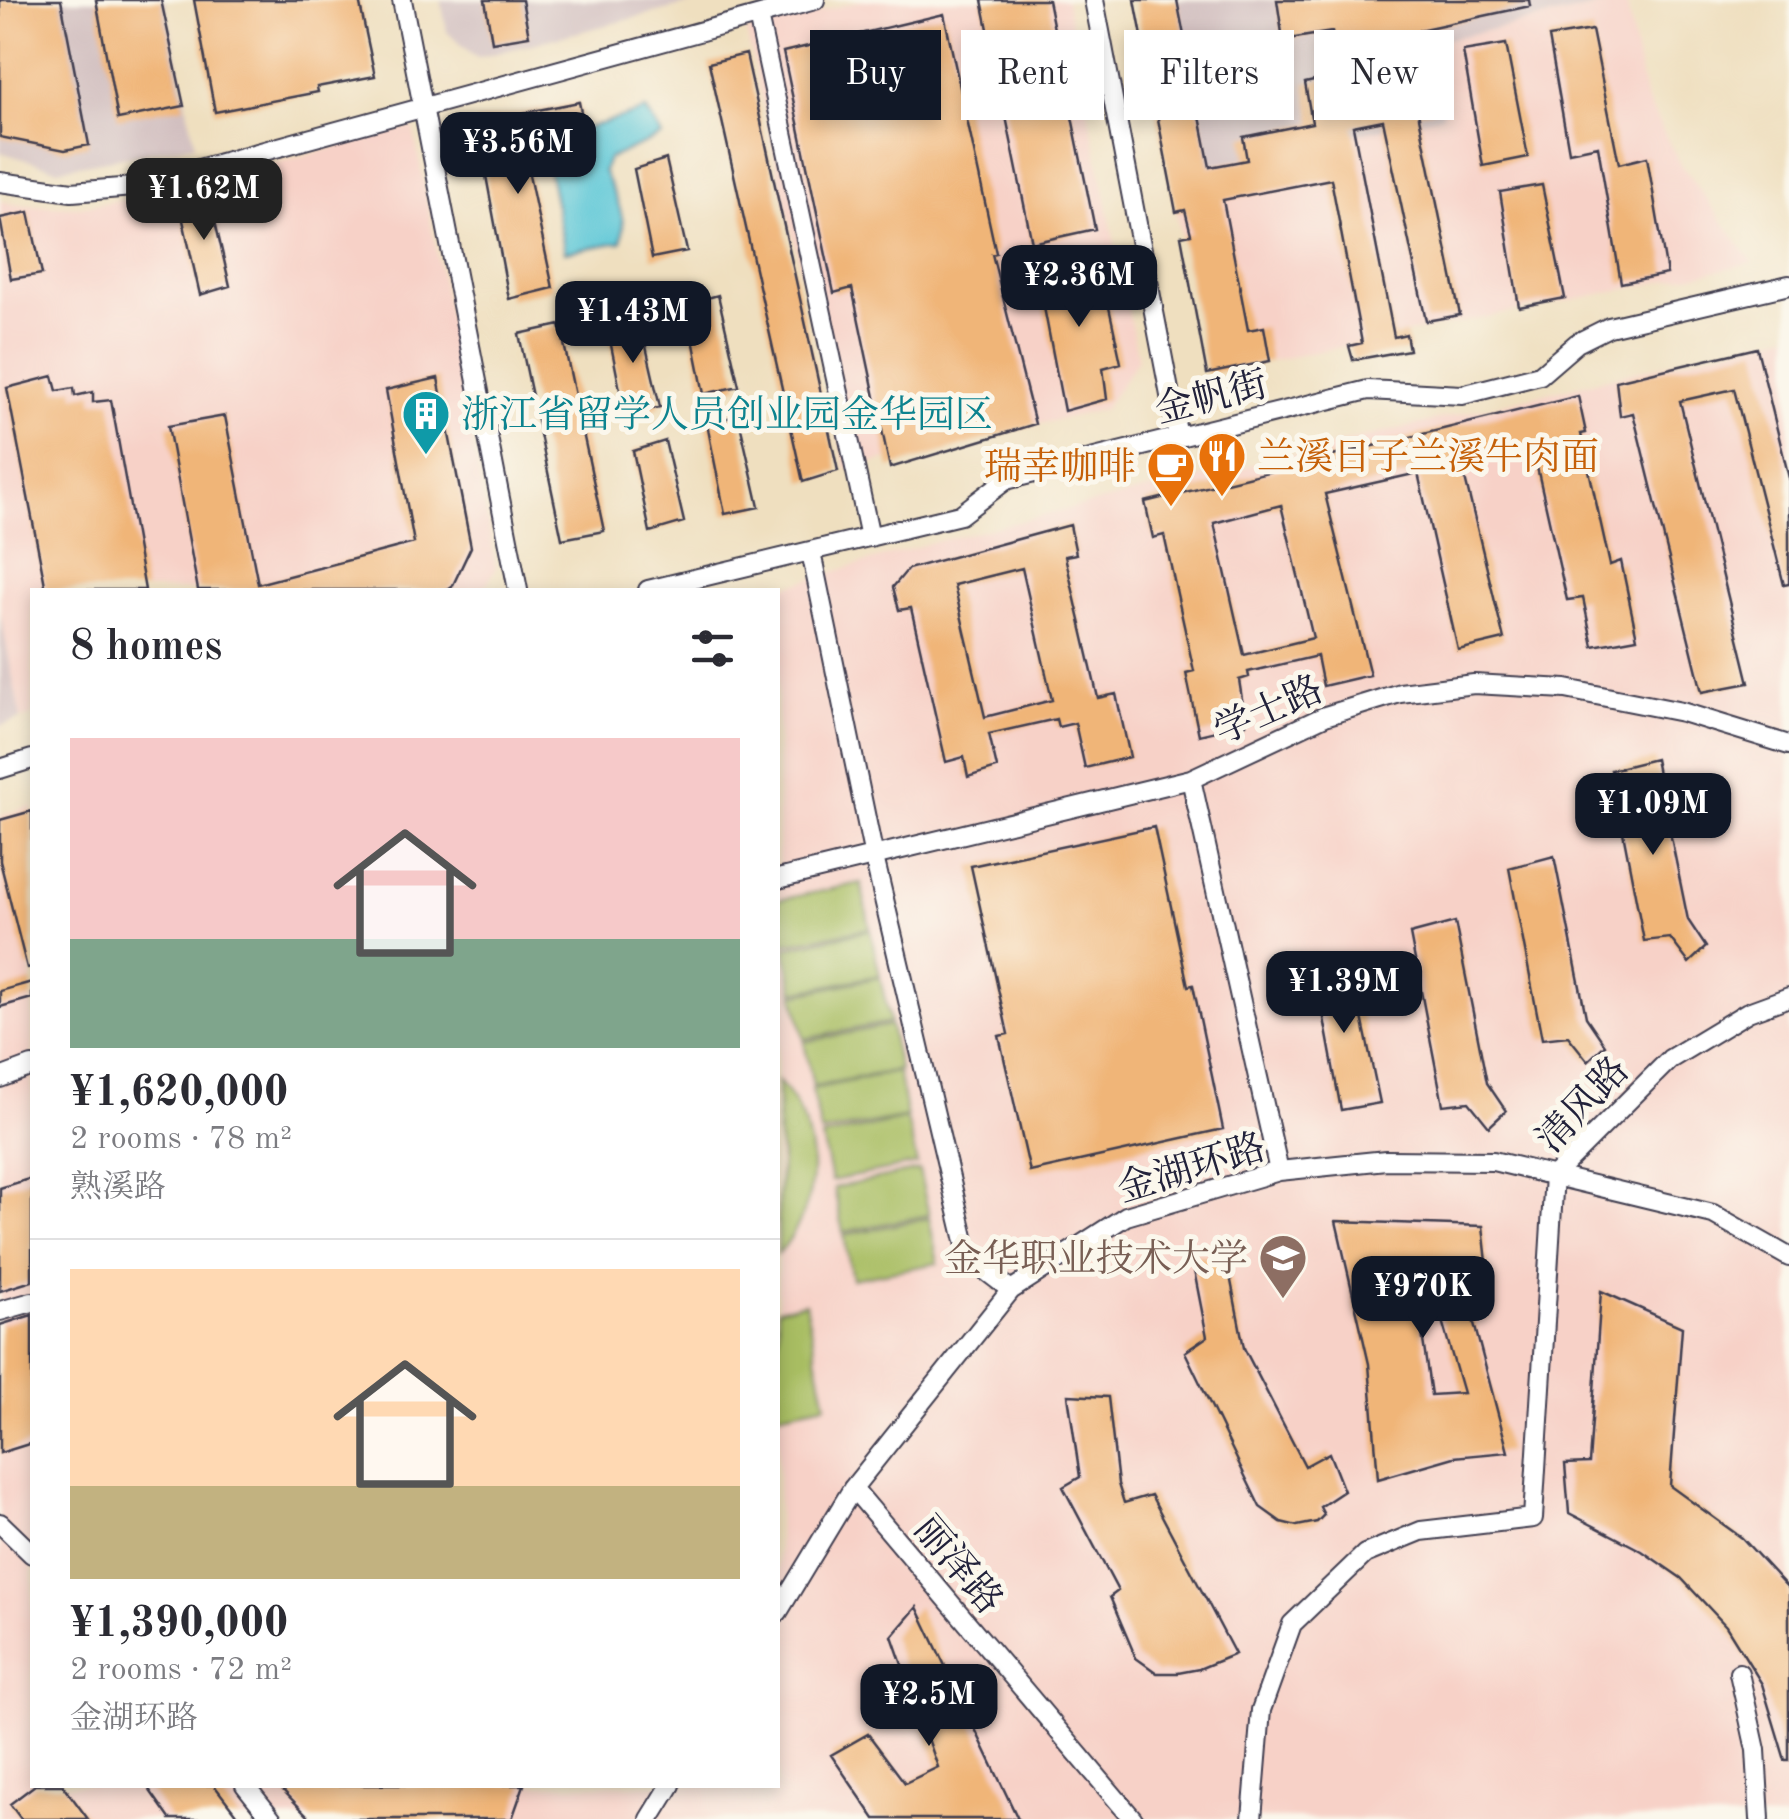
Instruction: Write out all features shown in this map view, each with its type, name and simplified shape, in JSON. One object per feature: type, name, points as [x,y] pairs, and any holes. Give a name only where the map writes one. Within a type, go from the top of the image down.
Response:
[{"type":"street","points":[[402,0],[518,588]]},
{"type":"street","points":[[0,182],[72,192],[133,188],[815,0]]},
{"type":"street","points":[[1094,0],[1178,437]]},
{"type":"street","points":[[758,16],[870,537]]},
{"type":"street","name":"金帆街","points":[[657,588],[960,514],[1006,480],[1368,390],[1462,395],[1540,376],[1576,342],[1609,327],[1789,286]]},
{"type":"street","points":[[810,552],[874,857],[969,1258],[1011,1290]]},
{"type":"street","name":"学士路","points":[[780,879],[1192,779],[1325,716],[1400,693],[1474,684],[1566,688],[1682,712],[1789,744]]},
{"type":"street","points":[[0,768],[30,760]]},
{"type":"street","points":[[1192,779],[1279,1171]]},
{"type":"street","name":"清风路","points":[[1252,1819],[1261,1710],[1292,1624],[1365,1554],[1421,1532],[1534,1518],[1554,1175],[1670,1059],[1748,1012],[1789,997]]},
{"type":"street","points":[[0,1078],[30,1067]]},
{"type":"street","name":"金湖环路","points":[[780,1609],[853,1488],[1011,1290],[1126,1216],[1279,1171],[1386,1160],[1493,1161],[1714,1214],[1789,1258]]},
{"type":"street","points":[[0,1311],[30,1303]]},
{"type":"street","name":"丽泽路","points":[[853,1488],[1133,1819]]},
{"type":"street","points":[[0,1523],[30,1552]]},
{"type":"street","points":[[1739,1672],[1756,1750],[1760,1819]]},
{"type":"street","points":[[247,1788],[272,1819]]},
{"type":"street","points":[[650,1819],[668,1788]]},
{"type":"shaded area","points":[[0,0],[165,0],[195,144],[57,169],[0,152]]},
{"type":"shaded area","points":[[441,0],[705,0],[477,58],[447,32]]},
{"type":"shaded area","points":[[863,0],[1066,0],[1072,30],[961,30],[961,120],[1090,120],[1138,359],[1104,409],[846,469],[746,31]]},
{"type":"shaded area","points":[[1136,0],[1627,0],[1454,38],[1454,30],[1314,30],[1314,120],[1420,120],[1169,175],[1159,120],[1294,120],[1294,30],[1142,30]]},
{"type":"shaded area","points":[[1626,1],[1645,97],[1678,160],[1753,263],[1207,374],[1169,175],[1419,120],[1454,120],[1454,38]]},
{"type":"shaded area","points":[[413,127],[496,568],[484,588],[30,588],[30,717],[21,719],[0,612],[0,201],[79,207],[154,195]]},
{"type":"shaded area","name":"金华职业技术大学","points":[[1789,334],[1789,1819],[0,1819],[0,816],[30,807],[30,1788],[780,1788],[780,588],[927,544]]},
{"type":"shaded area","points":[[0,612],[21,719],[0,726]]},
{"type":"green space","points":[[861,883],[870,928],[784,944],[780,900]]},
{"type":"green space","points":[[870,930],[880,975],[794,992],[785,948]]},
{"type":"green space","points":[[880,977],[890,1022],[804,1039],[794,995]]},
{"type":"green space","points":[[890,1025],[899,1070],[813,1086],[804,1042]]},
{"type":"green space","points":[[898,1072],[907,1117],[821,1133],[812,1089]]},
{"type":"green space","points":[[780,1084],[804,1122],[812,1168],[803,1213],[780,1251],[780,1178]]},
{"type":"green space","points":[[907,1119],[917,1164],[831,1181],[822,1137]]},
{"type":"green space","points":[[919,1170],[929,1215],[843,1232],[834,1188]]},
{"type":"green space","points":[[929,1218],[938,1263],[852,1279],[844,1235]]},
{"type":"green space","points":[[805,1303],[826,1404],[780,1414],[780,1309]]},
{"type":"water","points":[[646,110],[662,136],[608,159],[603,171],[621,215],[621,242],[565,252],[543,142]]},
{"type":"building","points":[[0,0],[61,0],[89,145],[65,150],[0,137]]},
{"type":"building","points":[[96,0],[161,0],[184,106],[118,119]]},
{"type":"building","points":[[194,0],[359,0],[375,76],[317,87],[318,92],[215,112]]},
{"type":"building","points":[[485,0],[522,0],[529,36],[492,42]]},
{"type":"building","points":[[982,0],[1048,0],[1054,30],[988,30]]},
{"type":"building","points":[[1135,0],[1177,0],[1183,30],[1141,30]]},
{"type":"building","points":[[1277,0],[1529,0],[1530,6],[1419,30],[1314,30],[1314,35],[1294,38],[1294,30],[1282,30]]},
{"type":"building","points":[[944,14],[961,92],[961,120],[967,120],[996,253],[992,254],[1035,424],[890,468],[852,288],[834,293],[783,52],[810,46],[810,120],[941,120],[941,30],[876,30]]},
{"type":"building","points":[[1592,30],[1619,164],[1647,157],[1667,274],[1621,283],[1598,146],[1569,152],[1549,37]]},
{"type":"building","points":[[1506,44],[1528,157],[1483,166],[1463,51]]},
{"type":"building","points":[[746,54],[838,471],[803,482],[709,63]]},
{"type":"building","points":[[1314,81],[1314,120],[1383,120],[1353,126],[1394,337],[1406,334],[1409,350],[1353,360],[1349,346],[1362,343],[1331,179],[1223,200],[1248,330],[1264,327],[1270,361],[1207,374],[1181,236],[1191,234],[1185,210],[1176,212],[1158,120],[1201,120],[1210,167],[1247,160],[1243,137],[1312,123],[1305,83]]},
{"type":"building","points":[[579,102],[582,117],[519,128],[553,288],[509,299],[476,122]]},
{"type":"building","points":[[1007,120],[1073,120],[1095,229],[1032,243]]},
{"type":"building","points":[[1383,120],[1420,120],[1460,315],[1426,321]]},
{"type":"building","points":[[666,159],[687,251],[652,258],[634,169]]},
{"type":"building","points":[[1542,185],[1565,298],[1519,307],[1500,192]]},
{"type":"building","points":[[208,191],[230,286],[200,295],[178,198]]},
{"type":"building","points":[[29,212],[42,274],[11,279],[0,218]]},
{"type":"building","points":[[1098,256],[1121,363],[1103,368],[1107,399],[1064,411],[1037,271]]},
{"type":"building","points":[[718,295],[739,386],[704,394],[686,304]]},
{"type":"building","points":[[639,316],[660,407],[625,415],[607,325]]},
{"type":"building","points":[[560,325],[604,531],[562,539],[519,334]]},
{"type":"building","points":[[1757,348],[1789,478],[1789,584],[1784,585],[1734,389],[1680,401],[1749,683],[1702,692],[1633,413],[1620,416],[1616,381]]},
{"type":"building","points":[[53,376],[57,391],[74,388],[75,396],[93,392],[93,402],[111,400],[145,588],[46,588],[7,388]]},
{"type":"building","points":[[438,378],[471,547],[452,587],[198,588],[168,426],[225,416],[258,584],[414,543],[386,390]]},
{"type":"building","points":[[1578,396],[1586,433],[1581,434],[1610,565],[1621,561],[1637,638],[1593,646],[1583,598],[1567,600],[1532,445],[1461,462],[1504,639],[1458,650],[1418,473],[1325,494],[1370,675],[1323,686],[1317,656],[1248,672],[1249,677],[1239,680],[1246,724],[1199,735],[1186,673],[1194,671],[1164,535],[1153,538],[1145,502]],"holes":[[[1281,505],[1313,638],[1244,655],[1214,523]]]},
{"type":"building","points":[[738,415],[759,507],[725,514],[707,424]]},
{"type":"building","points":[[665,441],[684,522],[650,532],[633,451]]},
{"type":"building","points":[[1070,525],[1076,554],[1065,556],[1098,698],[1116,694],[1130,757],[1085,768],[1075,723],[1058,727],[1056,719],[989,734],[997,768],[968,777],[964,757],[946,762],[911,608],[899,610],[893,587],[908,569]],"holes":[[[1022,568],[1052,700],[985,717],[954,585]]]},
{"type":"building","points":[[1655,759],[1688,920],[1706,947],[1689,963],[1670,938],[1644,941],[1611,770]]},
{"type":"building","points":[[30,812],[27,968],[0,861],[0,820]]},
{"type":"building","points":[[1154,827],[1223,1129],[1030,1172],[999,1036],[1008,1034],[971,866]]},
{"type":"building","points":[[1554,856],[1586,1017],[1605,1045],[1588,1061],[1568,1036],[1542,1039],[1509,868]]},
{"type":"building","points":[[1455,922],[1487,1083],[1506,1111],[1489,1127],[1469,1102],[1443,1105],[1410,934]]},
{"type":"building","points":[[1314,954],[1332,978],[1353,974],[1380,1103],[1341,1110],[1319,991],[1296,969]]},
{"type":"building","points":[[30,983],[30,999],[0,1007],[0,991]]},
{"type":"building","points":[[30,1179],[30,1282],[0,1291],[0,1188]]},
{"type":"building","points":[[1336,1221],[1483,1226],[1490,1289],[1466,1293],[1508,1452],[1454,1457],[1378,1479],[1369,1364]],"holes":[[[1425,1262],[1463,1393],[1431,1395],[1412,1265]]]},
{"type":"building","points":[[1191,1255],[1226,1255],[1244,1348],[1305,1466],[1329,1453],[1344,1491],[1320,1507],[1324,1515],[1317,1522],[1297,1526],[1281,1522],[1260,1507],[1185,1352],[1207,1337]]},
{"type":"building","points":[[1601,1291],[1682,1327],[1670,1486],[1742,1538],[1789,1589],[1789,1760],[1785,1760],[1762,1684],[1726,1626],[1681,1578],[1642,1551],[1569,1513],[1565,1464],[1589,1463]]},
{"type":"building","points":[[30,1316],[30,1444],[0,1453],[0,1325]]},
{"type":"building","points":[[1068,1395],[1108,1397],[1118,1484],[1124,1503],[1151,1495],[1235,1654],[1178,1673],[1157,1673],[1136,1658],[1110,1597],[1118,1591],[1063,1487],[1080,1477]]},
{"type":"building","points":[[917,1607],[1018,1819],[875,1819],[831,1755],[868,1734],[905,1783],[938,1767],[892,1636]]},
{"type":"building","points":[[31,1788],[65,1788],[88,1819],[21,1819],[10,1804]]},
{"type":"building","points":[[148,1788],[216,1788],[240,1819],[170,1819]]},
{"type":"building","points":[[281,1788],[523,1788],[512,1819],[311,1819]]},
{"type":"place","name":"浙江省留学人员创业园金华园区","points":[[426,456]]},
{"type":"place","name":"兰溪日子兰溪牛肉面","points":[[1222,498]]},
{"type":"place","name":"瑞幸咖啡","points":[[1171,508]]},
{"type":"place","name":"金华职业技术大学","points":[[1283,1300]]}]
